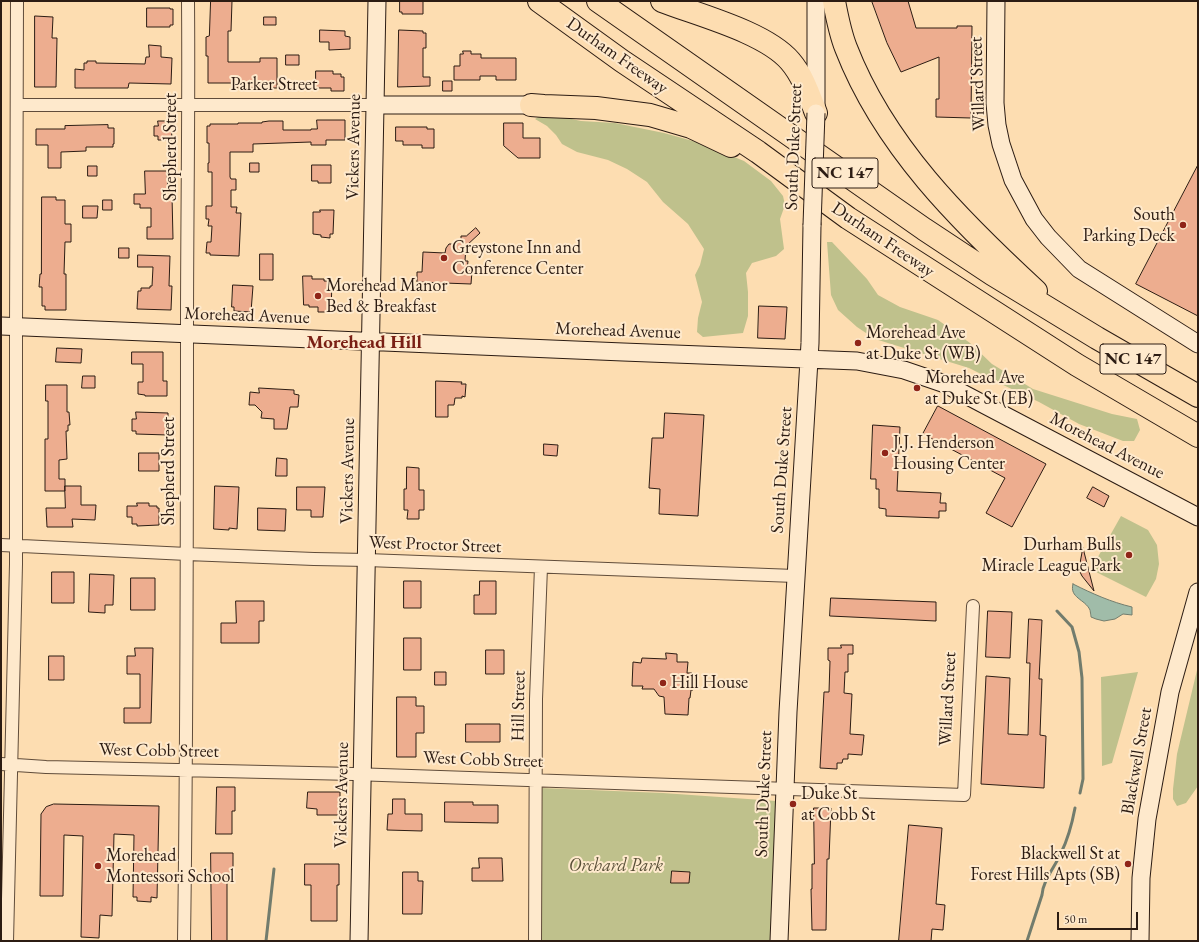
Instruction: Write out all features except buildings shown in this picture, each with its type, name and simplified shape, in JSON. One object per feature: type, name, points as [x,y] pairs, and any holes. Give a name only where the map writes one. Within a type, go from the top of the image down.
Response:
[{"type":"highway","name":"Durham Freeway","points":[[539,1],[622,61],[758,152],[848,218],[1058,352],[1149,408],[1198,436]]},
{"type":"highway","name":"Durham Freeway","points":[[598,1],[961,254],[1097,338],[1198,396]]},
{"type":"highway","points":[[662,1],[734,27],[780,51],[790,61],[801,77],[816,113]]},
{"type":"highway","points":[[834,1],[846,48],[859,78],[891,133],[905,152],[945,202],[964,222],[1036,290],[1097,338]]},
{"type":"highway","points":[[531,105],[596,108],[623,111],[650,115],[691,128],[732,147],[848,218]]},
{"type":"main road","name":"Vickers Avenue","points":[[360,941],[377,1]]},
{"type":"main road","name":"South Duke Street","points":[[779,941],[784,789],[795,576],[805,449],[809,358],[816,113],[816,1]]},
{"type":"main road","name":"Willard Street","points":[[996,1],[995,103],[997,125],[1001,144],[1013,180],[1034,219],[1048,237],[1080,269],[1198,344]]},
{"type":"main road","name":"Parker Street","points":[[375,105],[531,105]]},
{"type":"main road","name":"Morehead Avenue","points":[[8,326],[631,353],[809,358],[857,361],[883,365],[919,374],[946,384],[1198,517]]},
{"type":"main road","name":"Blackwell Street","points":[[1140,941],[1141,878],[1147,819],[1170,692],[1198,592]]},
{"type":"street","points":[[7,941],[6,764],[16,545],[8,326],[17,105],[17,1]]},
{"type":"street","name":"Shepherd Street","points":[[184,941],[189,105],[188,1]]},
{"type":"street","name":"Parker Street","points":[[17,105],[375,105]]},
{"type":"street","name":"West Proctor Street","points":[[1,545],[314,559],[795,576]]},
{"type":"street","name":"Hill Street","points":[[535,941],[536,699],[541,567]]},
{"type":"street","name":"Willard Street","points":[[964,795],[973,606]]},
{"type":"street","name":"West Cobb Street","points":[[6,764],[362,774],[964,795]]},
{"type":"green space","points":[[540,116],[615,123],[664,133],[700,143],[744,161],[771,181],[783,196],[785,205],[780,219],[784,249],[776,256],[752,263],[746,273],[748,316],[743,333],[703,337],[697,332],[698,318],[702,302],[695,275],[700,265],[704,249],[688,224],[663,202],[647,182],[627,169],[608,160],[577,152],[562,144],[547,126],[535,119]]},
{"type":"green space","points":[[827,242],[832,242],[867,279],[878,295],[900,307],[938,320],[970,343],[992,364],[1033,389],[1112,414],[1137,419],[1140,430],[1134,441],[1123,441],[1079,424],[1039,402],[969,368],[875,339],[857,327],[838,310],[831,295]]},
{"type":"green space","name":"Durham Bulls Miracle League Park","points":[[1121,516],[1148,530],[1157,545],[1159,564],[1156,579],[1146,597],[1096,572],[1094,564]]},
{"type":"green space","points":[[1198,666],[1198,786],[1186,803],[1177,806],[1173,799],[1173,789],[1177,754]]},
{"type":"green space","points":[[1138,672],[1112,763],[1102,766],[1101,677]]},
{"type":"green space","name":"Orchard Park","points":[[541,788],[663,793],[776,801],[771,941],[541,941]]},
{"type":"shaded area","points":[[1073,584],[1117,603],[1132,607],[1132,615],[1123,614],[1115,619],[1104,621],[1091,617],[1088,606],[1073,592]]},
{"type":"waterway","points":[[1057,611],[1072,627],[1079,652],[1082,678],[1083,779],[1080,793]]},
{"type":"waterway","points":[[1027,941],[1043,889],[1068,837],[1075,808]]},
{"type":"waterway","points":[[266,941],[274,869]]},
{"type":"place","name":"South Parking Deck","points":[[1183,225]]},
{"type":"place","name":"Greystone Inn and Conference Center","points":[[444,258]]},
{"type":"place","name":"Morehead Manor Bed & Breakfast","points":[[318,296]]},
{"type":"place","name":"Morehead Ave at Duke St (WB)","points":[[858,343]]},
{"type":"place","name":"Morehead Ave at Duke St (EB)","points":[[917,388]]},
{"type":"place","name":"J.J. Henderson Housing Center","points":[[885,453]]},
{"type":"place","name":"Durham Bulls Miracle League Park","points":[[1129,555]]},
{"type":"place","name":"Hill House","points":[[663,683]]},
{"type":"place","name":"Duke St at Cobb St","points":[[793,804]]},
{"type":"place","name":"Blackwell St at Forest Hills Apts (SB)","points":[[1128,864]]},
{"type":"place","name":"Morehead Montessori School","points":[[98,866]]},
{"type":"district","name":"Morehead Hill","points":[[364,343]]}]
